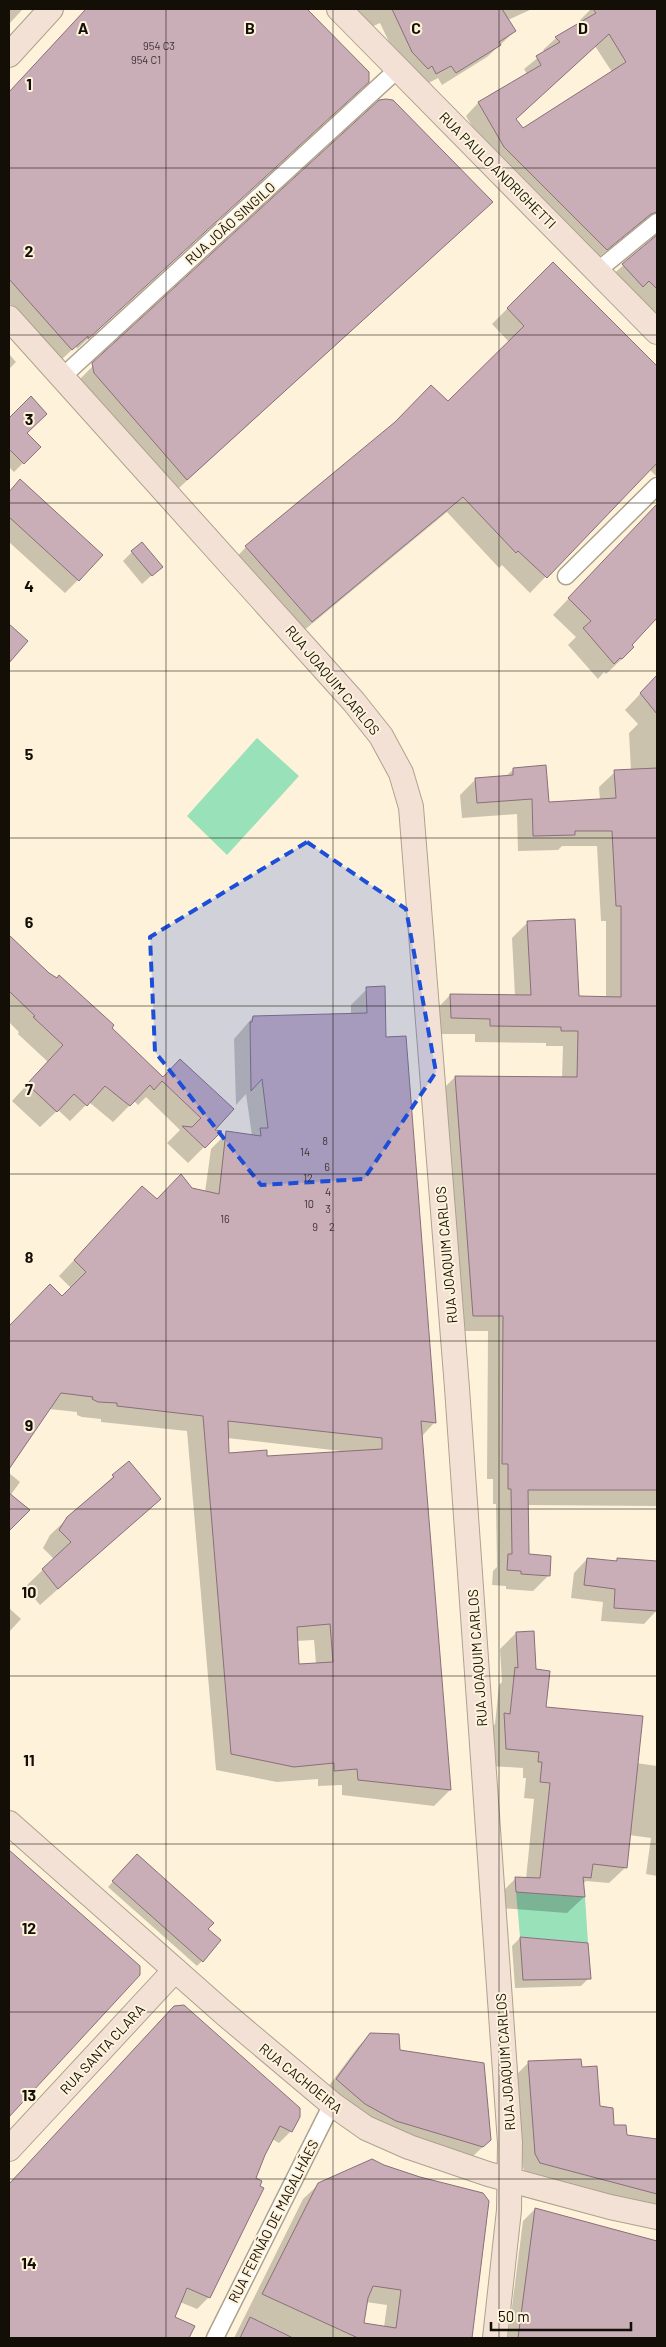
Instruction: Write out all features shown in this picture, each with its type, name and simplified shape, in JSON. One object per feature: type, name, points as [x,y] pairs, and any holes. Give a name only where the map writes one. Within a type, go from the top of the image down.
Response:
[{"type":"street","points":[[9,55],[51,9]]},
{"type":"street","name":"RUA PAULO ANDRIGHETTI","points":[[339,9],[657,332]]},
{"type":"street","name":"RUA JOÃO SINGILO","points":[[62,377],[398,70]]},
{"type":"street","points":[[597,271],[657,222]]},
{"type":"street","name":"RUA JOAQUIM CARLOS","points":[[9,318],[354,702],[381,736],[401,772],[411,807],[457,1388],[510,2143],[510,2179],[495,2338]]},
{"type":"street","points":[[566,576],[657,486]]},
{"type":"street","name":"RUA CACHOEIRA","points":[[9,1823],[175,1970],[332,2104],[366,2128],[409,2147],[510,2179],[610,2207],[657,2217]]},
{"type":"street","name":"RUA SANTA CLARA","points":[[9,2149],[175,1970]]},
{"type":"street","name":"RUA FERNÃO DE MAGALHÃES","points":[[215,2338],[332,2104]]},
{"type":"highlighted area","points":[[307,842],[406,909],[436,1072],[364,1179],[261,1185],[155,1052],[150,937]]},
{"type":"green space","points":[[257,738],[299,776],[227,855],[187,816]]},
{"type":"green space","points":[[516,1892],[585,1897],[588,1943],[520,1937]]},
{"type":"building","points":[[86,9],[307,9],[369,72],[369,82],[88,339],[88,336],[72,350],[9,279],[9,92]]},
{"type":"building","points":[[392,9],[502,9],[516,31],[499,42],[501,45],[456,73],[451,66],[436,74],[432,66],[428,69],[412,52]]},
{"type":"building","points":[[593,9],[657,9],[657,212],[651,214],[607,250],[504,147],[478,102],[541,65],[536,56],[560,42],[555,37],[596,13]],"holes":[[[609,34],[626,62],[523,128],[516,119]]]},
{"type":"building","points":[[379,100],[393,100],[493,202],[187,480],[94,373],[92,363]]},
{"type":"building","points":[[657,235],[657,289],[649,281],[643,287],[622,264]]},
{"type":"building","points":[[553,262],[657,366],[657,463],[547,578],[518,551],[516,553],[463,497],[312,622],[245,546],[395,422],[431,385],[448,401],[524,326],[507,308]]},
{"type":"building","points":[[31,396],[47,414],[27,433],[41,447],[24,464],[9,449],[9,418]]},
{"type":"building","points":[[20,479],[103,555],[79,581],[9,517],[9,492]]},
{"type":"building","points":[[657,504],[657,618],[632,645],[634,647],[614,664],[583,628],[591,621],[568,598]]},
{"type":"building","points":[[142,542],[163,567],[152,576],[131,551]]},
{"type":"building","points":[[9,624],[28,641],[9,663]]},
{"type":"building","points":[[657,675],[657,714],[640,693]]},
{"type":"building","points":[[546,765],[549,802],[616,798],[614,770],[657,768],[657,1490],[528,1490],[529,1554],[551,1556],[550,1576],[521,1574],[521,1571],[507,1570],[508,1554],[512,1554],[511,1489],[508,1489],[508,1464],[502,1464],[503,1316],[473,1316],[455,1076],[577,1077],[578,1031],[561,1031],[561,1027],[490,1026],[490,1019],[451,1018],[450,994],[531,995],[527,921],[575,919],[579,996],[621,997],[621,906],[616,906],[612,831],[575,831],[575,835],[533,836],[532,799],[477,803],[475,778],[513,775],[513,768]]},
{"type":"building","points":[[9,935],[49,973],[57,978],[59,975],[114,1025],[112,1028],[163,1077],[180,1059],[234,1109],[215,1130],[222,1131],[205,1148],[182,1126],[192,1127],[201,1118],[162,1081],[154,1090],[150,1085],[130,1106],[105,1086],[87,1106],[74,1094],[57,1112],[27,1084],[63,1045],[9,991]]},
{"type":"building","points":[[385,986],[386,1037],[406,1036],[436,1423],[421,1421],[451,1790],[358,1780],[357,1769],[334,1771],[334,1763],[294,1767],[231,1754],[203,1416],[117,1406],[117,1403],[98,1402],[92,1399],[93,1397],[61,1393],[9,1469],[9,1326],[50,1284],[62,1296],[86,1272],[74,1260],[142,1186],[157,1199],[181,1174],[192,1188],[219,1194],[226,1131],[261,1136],[260,1128],[268,1128],[262,1079],[251,1091],[250,1022],[252,1022],[253,1016],[367,1013],[366,987]],"holes":[[[228,1421],[382,1438],[382,1449],[267,1456],[267,1450],[229,1453]],[[330,1624],[333,1662],[299,1664],[297,1627]]]},
{"type":"building","points":[[129,1461],[161,1499],[58,1589],[42,1569],[71,1542],[59,1530],[67,1517],[114,1477],[112,1475]]},
{"type":"building","points":[[9,1493],[30,1510],[9,1531]]},
{"type":"building","points":[[587,1558],[617,1561],[617,1558],[657,1561],[657,1611],[614,1608],[615,1589],[584,1585]]},
{"type":"building","points":[[534,1631],[536,1669],[550,1671],[546,1707],[643,1716],[627,1868],[593,1864],[591,1878],[583,1877],[585,1897],[516,1892],[515,1877],[540,1878],[550,1783],[540,1782],[542,1762],[538,1762],[539,1752],[506,1749],[504,1713],[510,1714],[515,1667],[518,1668],[516,1632]]},
{"type":"building","points":[[9,1850],[140,1966],[140,1975],[9,2117]]},
{"type":"building","points":[[137,1854],[214,1923],[208,1929],[221,1940],[203,1962],[112,1881]]},
{"type":"building","points":[[520,1937],[588,1943],[591,1979],[523,1980]]},
{"type":"building","points":[[184,2005],[300,2108],[300,2117],[292,2132],[280,2126],[265,2155],[256,2178],[262,2181],[260,2186],[264,2188],[210,2298],[187,2288],[175,2317],[195,2326],[189,2338],[9,2338],[9,2184],[174,2006]]},
{"type":"building","points":[[370,2033],[399,2034],[400,2050],[484,2063],[491,2140],[483,2147],[396,2121],[365,2104],[336,2079]]},
{"type":"building","points":[[581,2059],[582,2067],[597,2066],[600,2106],[613,2108],[614,2125],[626,2125],[627,2135],[657,2139],[657,2194],[540,2163],[535,2154],[528,2061]]},
{"type":"building","points":[[372,2159],[420,2177],[483,2193],[489,2201],[472,2338],[358,2338],[262,2294],[318,2183]],"holes":[[[373,2286],[401,2290],[396,2328],[364,2323],[368,2298]]]},
{"type":"building","points":[[535,2208],[657,2241],[657,2338],[518,2338]]},
{"type":"building","points":[[250,2317],[293,2338],[240,2338]]}]
